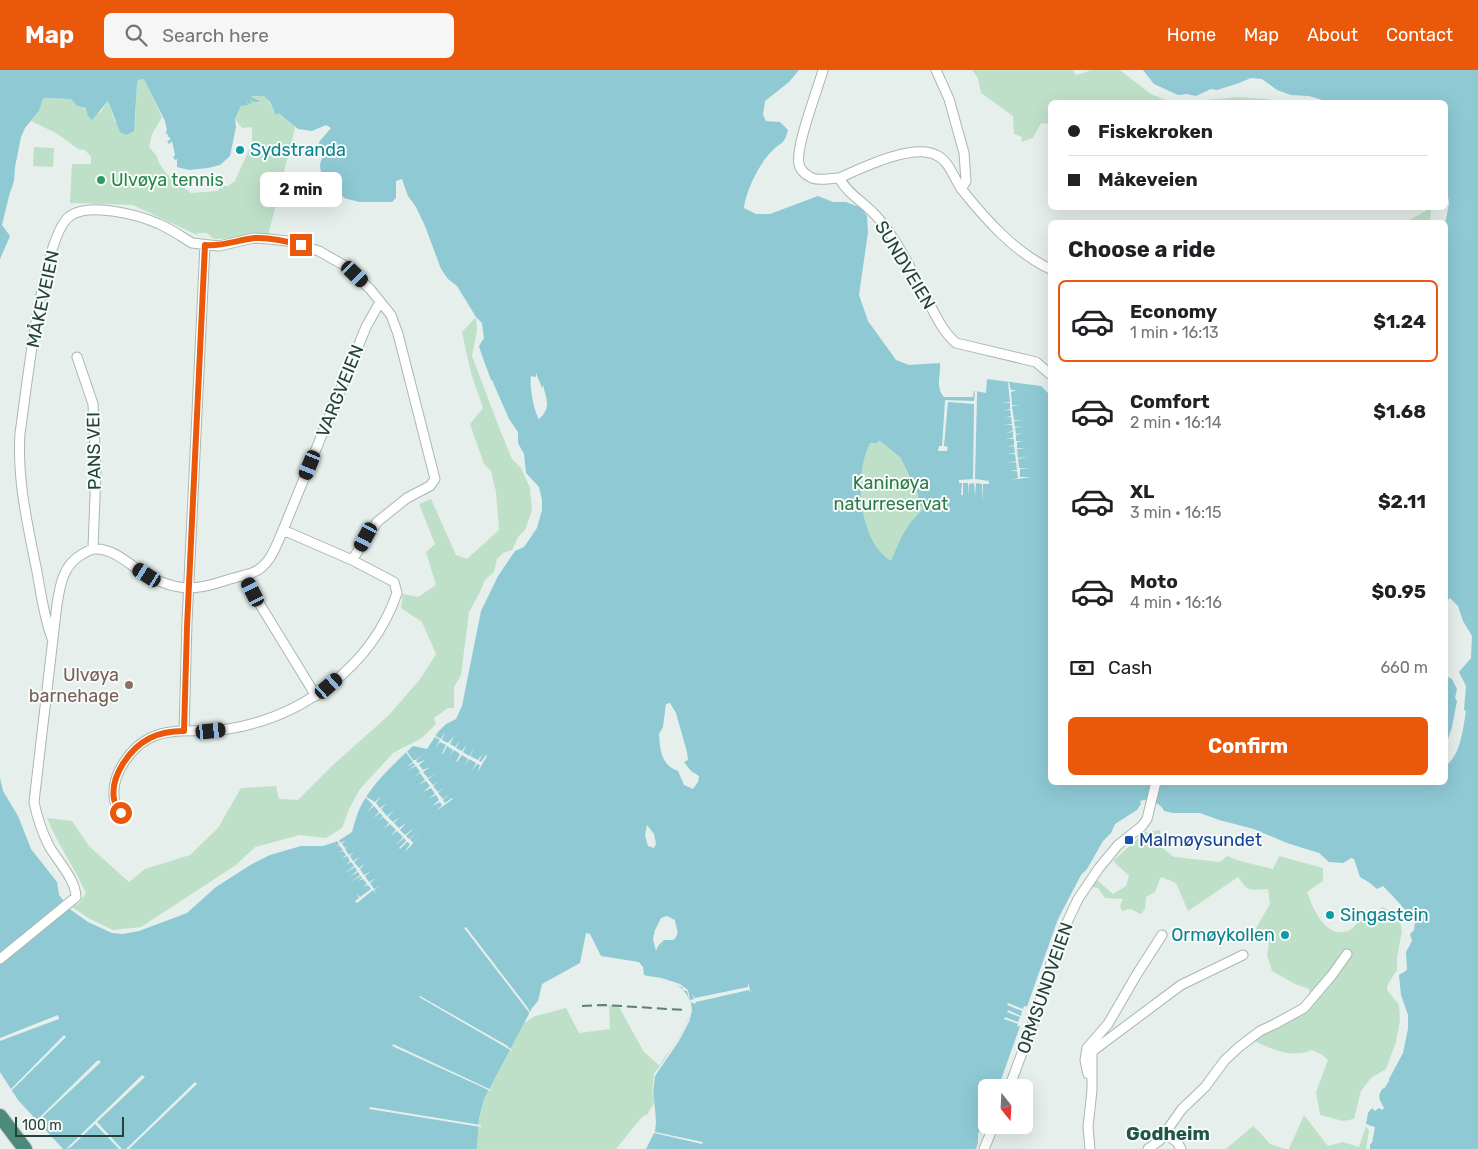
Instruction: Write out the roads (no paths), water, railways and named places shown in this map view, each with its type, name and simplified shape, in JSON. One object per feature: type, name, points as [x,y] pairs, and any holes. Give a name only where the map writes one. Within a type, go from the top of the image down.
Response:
[{"type":"highway","points":[[0,1117],[25,1149]]},
{"type":"street","points":[[823,70],[807,120],[798,162],[805,174],[814,178],[839,178],[896,156],[912,152],[929,153],[943,159],[961,189],[1010,242],[1048,268]]},
{"type":"street","points":[[936,70],[949,99],[964,152],[966,181],[961,189]]},
{"type":"street","name":"SUNDVEIEN","points":[[839,178],[848,192],[864,204],[889,232],[950,338],[962,345],[1036,362],[1048,372]]},
{"type":"street","name":"MÅKEVEIEN","points":[[52,638],[43,604],[22,493],[18,453],[45,272],[64,223],[72,215],[84,210],[131,215],[149,220],[192,243],[219,246],[254,238],[301,245],[319,251],[347,266],[386,308],[396,328],[435,480],[430,486],[407,498],[377,522],[352,560]]},
{"type":"street","points":[[184,731],[205,245]]},
{"type":"street","name":"VARGVEIEN","points":[[93,548],[102,549],[113,554],[159,581],[190,589],[216,584],[260,568],[266,562],[283,530],[366,327],[380,302]]},
{"type":"street","name":"PANS VEI","points":[[77,356],[93,404],[96,471],[93,548]]},
{"type":"street","points":[[121,813],[115,804],[114,789],[120,770],[136,748],[149,738],[158,734],[184,731],[220,730],[252,724],[278,715],[316,696],[340,677],[364,653],[383,624],[397,593],[394,582],[352,560],[283,530]]},
{"type":"street","points":[[0,959],[76,896],[76,890],[42,832],[34,802],[58,598],[64,575],[72,562],[93,548]]},
{"type":"street","points":[[244,575],[316,696]]},
{"type":"street","name":"ORMSUNDVEIEN","points":[[1012,1079],[1035,1018],[1054,953],[1078,899],[1099,868],[1118,845],[1144,823],[1151,807],[1155,785]]},
{"type":"street","points":[[1092,1083],[1085,1065],[1087,1048],[1104,1030],[1136,974],[1162,935]]},
{"type":"street","points":[[1148,1149],[1160,1140],[1182,1110],[1205,1087],[1225,1060],[1246,1040],[1304,1008],[1347,954]]},
{"type":"street","points":[[1090,1149],[1088,1127],[1092,1083],[1092,1053],[1103,1042],[1181,985],[1243,955]]},
{"type":"street","points":[[984,1149],[990,1134]]},
{"type":"street","points":[[1165,1134],[1177,1142],[1181,1149]]},
{"type":"water","points":[[0,70],[799,70],[789,82],[765,101],[763,115],[766,121],[780,122],[788,130],[784,141],[767,156],[758,170],[747,194],[744,208],[756,214],[770,214],[818,196],[833,202],[846,202],[862,208],[867,216],[868,232],[859,295],[868,321],[896,360],[909,365],[940,363],[939,385],[944,397],[973,397],[974,391],[986,393],[987,379],[1041,386],[1048,393],[1048,785],[1448,785],[1448,763],[1455,756],[1458,749],[1466,711],[1464,710],[1466,686],[1459,672],[1471,658],[1472,636],[1463,621],[1458,606],[1450,598],[1448,600],[1448,220],[1446,220],[1449,203],[1448,100],[1322,100],[1309,96],[1291,95],[1277,90],[1262,79],[1251,78],[1217,90],[1211,89],[1196,96],[1178,95],[1154,84],[1143,70],[1478,70],[1478,1149],[1370,1149],[1375,1127],[1366,1124],[1368,1113],[1372,1108],[1375,1111],[1379,1108],[1382,1110],[1384,1108],[1379,1095],[1389,1081],[1403,1053],[1408,1029],[1408,1015],[1401,995],[1399,975],[1407,970],[1406,952],[1412,941],[1410,934],[1414,930],[1415,922],[1391,894],[1383,886],[1377,889],[1360,877],[1354,859],[1351,858],[1343,863],[1329,862],[1319,853],[1287,843],[1254,829],[1200,813],[1164,811],[1157,804],[1147,800],[1140,801],[1141,804],[1137,810],[1115,824],[1087,869],[1081,875],[1058,919],[1001,1079],[978,1079],[978,1143],[976,1149],[644,1149],[650,1140],[656,1119],[654,1098],[655,1075],[685,1026],[690,1010],[690,1002],[680,987],[670,981],[644,975],[643,967],[639,962],[601,956],[590,934],[586,933],[580,963],[542,984],[538,1001],[532,1008],[484,1099],[479,1119],[477,1149],[63,1149],[18,1100],[0,1072],[0,778],[3,791],[18,816],[31,849],[57,882],[59,895],[71,910],[88,922],[112,933],[123,934],[139,931],[187,913],[216,887],[270,855],[301,846],[323,846],[338,841],[352,832],[358,813],[369,792],[390,768],[413,746],[427,749],[438,732],[446,724],[456,719],[462,706],[481,611],[498,576],[515,551],[524,547],[537,528],[542,510],[542,500],[539,487],[526,473],[524,454],[518,443],[518,432],[509,419],[491,380],[479,346],[484,338],[482,323],[476,317],[457,286],[448,279],[441,269],[425,226],[416,207],[408,196],[402,179],[396,181],[396,198],[392,202],[359,202],[344,198],[334,184],[324,179],[320,169],[322,159],[319,142],[331,128],[326,125],[312,131],[298,129],[279,113],[276,115],[270,102],[264,96],[250,96],[261,102],[253,102],[250,99],[252,103],[249,104],[247,100],[248,105],[241,106],[235,119],[236,127],[230,156],[220,165],[189,170],[177,167],[177,159],[175,160],[173,157],[175,155],[172,141],[169,144],[167,141],[170,140],[170,137],[167,133],[165,134],[167,130],[165,121],[144,79],[138,80],[137,84],[134,131],[126,135],[120,132],[108,101],[92,120],[88,116],[86,108],[77,106],[71,99],[43,98],[39,111],[25,128],[21,137],[14,181],[2,225],[10,236],[0,259]],"holes":[[[536,373],[542,388],[543,385],[547,407],[539,419],[534,405],[531,376],[536,377]],[[879,440],[901,458],[923,509],[902,536],[891,561],[880,552],[866,524],[862,507],[862,473],[870,443],[877,443]],[[670,703],[676,713],[687,752],[688,760],[684,762],[691,771],[699,776],[698,782],[693,789],[684,785],[678,771],[668,765],[662,756],[659,734],[663,727],[666,704]],[[647,825],[654,834],[656,844],[654,848],[648,846],[645,835]],[[667,916],[675,920],[677,936],[673,940],[664,940],[656,951],[653,939],[655,930],[661,918]]]},
{"type":"water","points":[[1448,677],[1452,679],[1457,689],[1455,698],[1457,701],[1448,739]]},
{"type":"railway","points":[[582,1006],[604,1005],[685,1010]]},
{"type":"place","name":"Sydstranda","points":[[240,150]]},
{"type":"place","name":"Ulvøya tennis","points":[[101,180]]},
{"type":"place","name":"Ulvøya barnehage","points":[[129,685]]},
{"type":"place","name":"Malmøysundet","points":[[1129,840]]},
{"type":"place","name":"Singastein","points":[[1330,915]]},
{"type":"place","name":"Ormøykollen","points":[[1285,935]]},
{"type":"district","name":"Godheim","points":[[1168,1133]]},
{"type":"park label","name":"Kaninøya naturreservat","points":[[891,493]]}]
